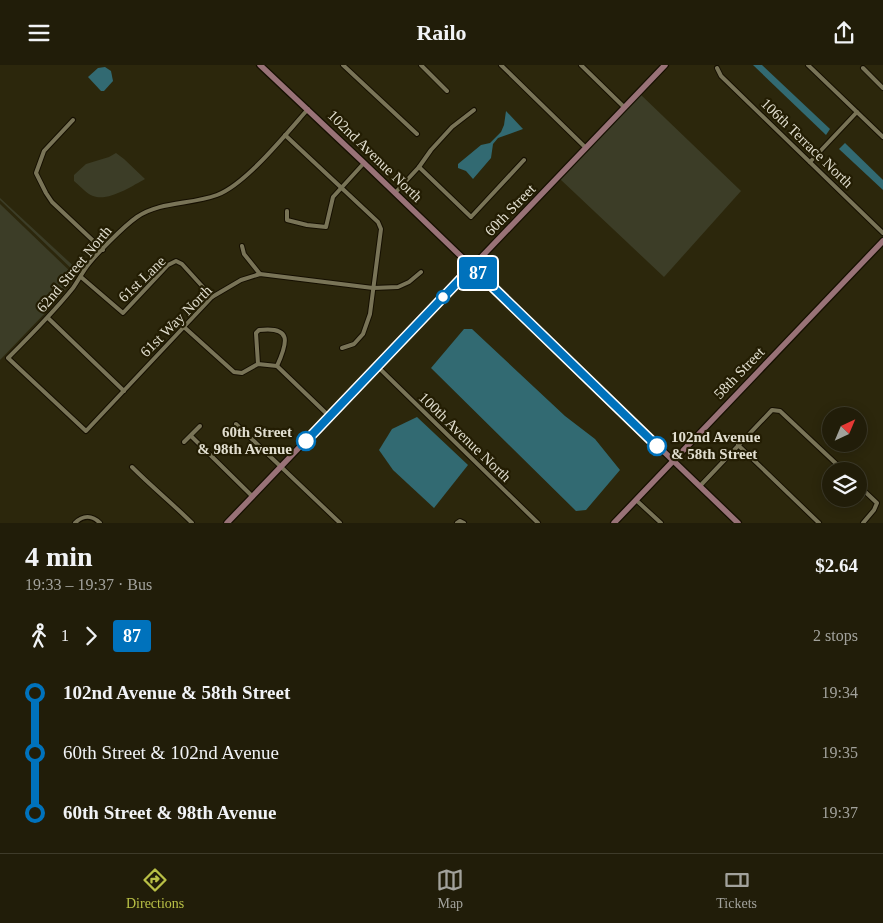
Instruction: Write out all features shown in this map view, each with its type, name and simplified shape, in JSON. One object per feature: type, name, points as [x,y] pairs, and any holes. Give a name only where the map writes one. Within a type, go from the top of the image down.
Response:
[{"type":"street","name":"102nd Avenue North","points":[[260,65],[308,109],[672,461]]},
{"type":"street","points":[[343,65],[417,134]]},
{"type":"street","points":[[421,65],[447,91]]},
{"type":"street","points":[[501,65],[586,148]]},
{"type":"street","points":[[581,65],[624,107]]},
{"type":"street","points":[[808,65],[883,137]]},
{"type":"street","name":"60th Street","points":[[226,523],[586,148],[662,66]]},
{"type":"street","name":"106th Terrace North","points":[[717,68],[721,76],[883,233]]},
{"type":"street","points":[[862,68],[883,87]]},
{"type":"street","name":"62nd Street North","points":[[86,431],[8,358],[48,318],[102,250],[135,218],[164,205],[202,200],[226,191],[244,177],[308,109]]},
{"type":"street","points":[[395,193],[452,127],[474,110]]},
{"type":"street","points":[[810,162],[857,112]]},
{"type":"street","points":[[73,120],[44,151],[36,173],[52,202],[102,250]]},
{"type":"street","points":[[285,135],[378,222],[381,229],[370,314],[363,334],[354,344],[342,348]]},
{"type":"street","points":[[419,167],[471,217],[524,160]]},
{"type":"street","points":[[286,211],[287,220],[326,227],[331,201],[364,163]]},
{"type":"street","name":"58th Street","points":[[614,523],[883,241]]},
{"type":"street","points":[[242,247],[244,254],[260,274]]},
{"type":"street","name":"61st Lane","points":[[82,277],[123,313],[168,265],[176,261],[182,263],[212,297]]},
{"type":"street","name":"61st Way North","points":[[86,431],[212,297],[241,280],[260,274],[372,287],[398,287],[409,282],[421,272]]},
{"type":"street","points":[[48,318],[124,391]]},
{"type":"street","points":[[184,327],[234,372],[242,373],[258,364],[277,366],[329,416]]},
{"type":"street","points":[[258,364],[256,333],[259,330],[270,329],[279,330],[286,339],[277,366]]},
{"type":"street","name":"100th Avenue North","points":[[376,367],[538,523]]},
{"type":"street","points":[[700,485],[772,410],[780,411],[834,462]]},
{"type":"street","points":[[236,424],[340,523]]},
{"type":"street","points":[[184,442],[200,426]]},
{"type":"street","points":[[190,436],[252,496]]},
{"type":"street","points":[[738,445],[819,523]]},
{"type":"street","points":[[672,461],[700,485],[738,523]]},
{"type":"street","points":[[132,467],[192,523]]},
{"type":"street","points":[[863,523],[874,510],[877,503],[867,494]]},
{"type":"street","points":[[636,501],[660,523]]},
{"type":"street","points":[[75,523],[80,518],[88,516],[95,518],[100,523]]},
{"type":"green space","points":[[640,94],[741,191],[664,277],[560,179]]},
{"type":"green space","points":[[116,153],[145,179],[106,197],[93,196],[74,181],[74,175],[86,164]]},
{"type":"green space","points":[[0,198],[81,273],[78,277],[0,200]]},
{"type":"green space","points":[[0,204],[76,277],[49,309],[0,360]]},
{"type":"green space","points":[[68,290],[47,316],[15,348],[50,311]]},
{"type":"water","points":[[753,65],[762,65],[830,129],[826,135]]},
{"type":"water","points":[[105,67],[111,71],[113,81],[104,91],[101,91],[88,77],[98,68]]},
{"type":"water","points":[[506,111],[523,129],[498,138],[493,144],[491,158],[473,179],[466,171],[458,168],[458,164],[481,145],[490,143],[501,132]]},
{"type":"water","points":[[845,143],[883,180],[883,190],[839,149]]},
{"type":"water","points":[[464,329],[472,329],[565,416],[595,439],[620,470],[586,510],[576,511],[431,368]]},
{"type":"water","points":[[417,417],[468,465],[434,508],[393,470],[379,450],[392,429]]},
{"type":"bus line","name":"87","points":[[306,441],[472,267],[657,446]]},
{"type":"place","name":"60th Street & 98th Avenue","points":[[306,441]]},
{"type":"place","name":"102nd Avenue & 58th Street","points":[[657,446]]}]
